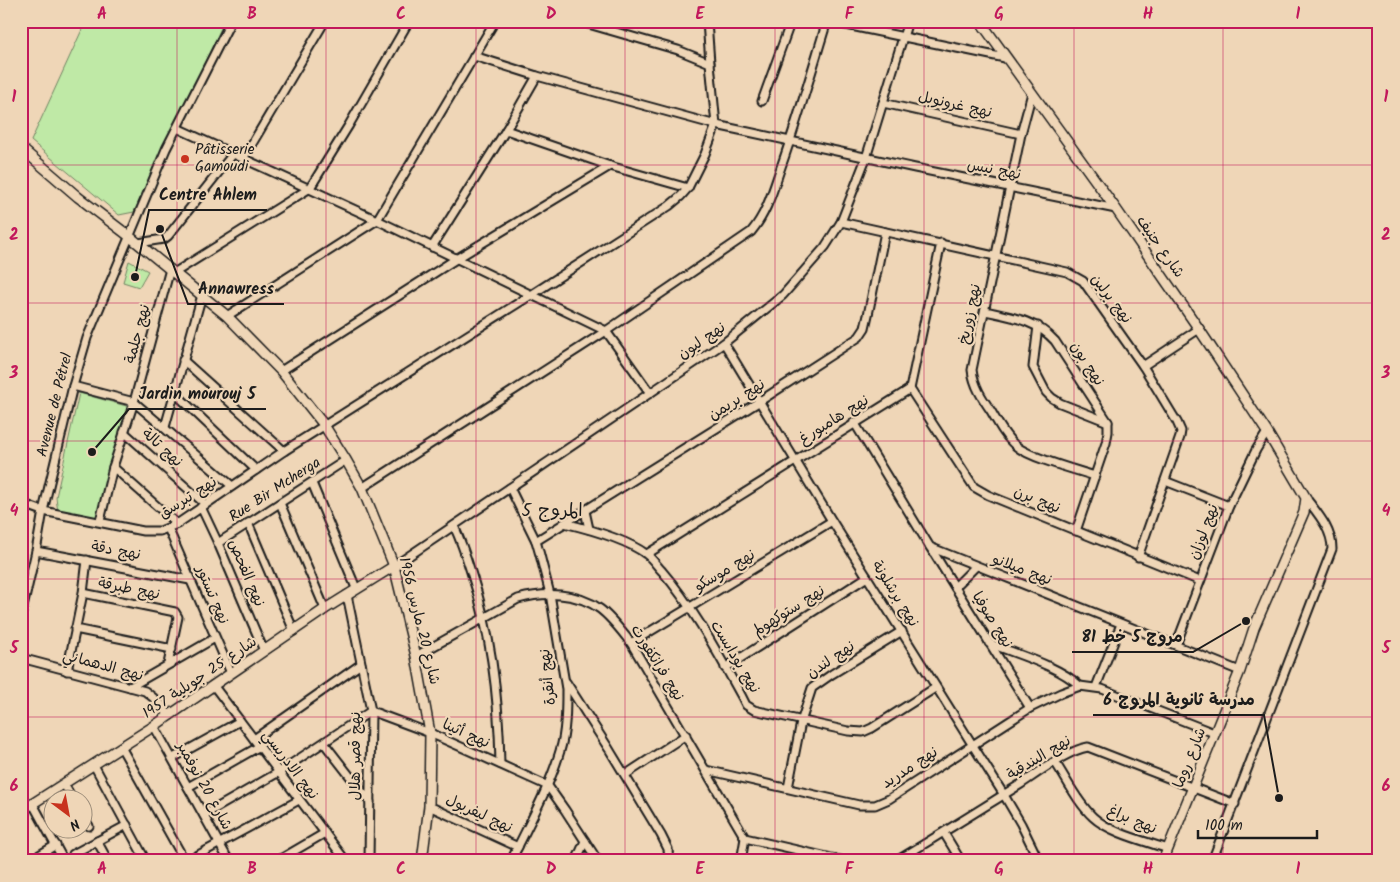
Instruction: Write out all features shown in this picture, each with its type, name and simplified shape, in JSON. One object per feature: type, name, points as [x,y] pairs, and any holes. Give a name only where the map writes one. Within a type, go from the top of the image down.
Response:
[{"type":"street","name":"Avenue de Pétrel","points":[[21,616],[43,511],[73,386],[87,338],[166,149],[231,21]]},
{"type":"street","points":[[244,159],[325,21]]},
{"type":"street","points":[[172,271],[310,188],[409,21]]},
{"type":"street","points":[[227,316],[378,220],[495,21]]},
{"type":"street","points":[[578,21],[678,50],[710,63]]},
{"type":"street","points":[[506,130],[610,166],[688,188],[716,125],[707,21]]},
{"type":"street","points":[[762,101],[790,21]]},
{"type":"street","points":[[362,488],[606,331],[751,232],[759,223],[765,210],[790,142],[827,21],[1006,58]]},
{"type":"street","name":"نهج ليون","points":[[394,566],[724,344],[783,295],[825,246],[841,222],[866,158],[908,21]]},
{"type":"street","name":"شارع جنيف","points":[[980,21],[1200,329],[1267,432],[1306,498]]},
{"type":"street","name":"نهج نيس","points":[[474,56],[537,76],[716,125],[1116,209]]},
{"type":"street","points":[[432,248],[506,130],[537,76]]},
{"type":"street","name":"نهج زوريخ","points":[[1032,93],[1021,134],[972,370],[973,378],[980,395],[1015,446],[1028,453],[1095,476]]},
{"type":"street","name":"نهج غرونوبل","points":[[883,104],[1021,134]]},
{"type":"street","points":[[177,128],[378,220],[432,248],[606,331],[650,393]]},
{"type":"street","name":"شارع 20 مارس 1956","points":[[21,148],[78,197],[227,316],[281,370],[324,425],[362,488],[394,566],[416,656],[430,733],[429,806],[422,861]]},
{"type":"street","points":[[138,243],[164,239],[168,236],[233,154]]},
{"type":"street","points":[[281,370],[456,259],[610,166]]},
{"type":"street","name":"نهج تبرسق","points":[[21,503],[43,511],[144,531],[160,530],[177,524],[324,425],[532,295],[669,206],[688,188]]},
{"type":"street","name":"نهج برلين","points":[[841,222],[1068,272],[1083,281],[1143,366],[1180,430],[1180,437],[1138,556]]},
{"type":"street","name":"نهج بريمن","points":[[536,541],[850,344],[863,332],[884,232]]},
{"type":"street","points":[[910,389],[941,243]]},
{"type":"street","name":"نهج جلمة","points":[[100,521],[113,467],[172,271]]},
{"type":"street","points":[[165,427],[202,295]]},
{"type":"street","name":"نهج بون","points":[[985,310],[1014,317],[1046,330],[1108,422]]},
{"type":"street","points":[[1038,326],[1033,366],[1046,392],[1060,403],[1108,422],[1106,443],[1076,531]]},
{"type":"street","points":[[1143,366],[1200,329]]},
{"type":"street","name":"نهج برشلونة","points":[[724,344],[832,521],[1004,795],[1039,861]]},
{"type":"street","points":[[183,360],[284,451]]},
{"type":"street","points":[[73,386],[134,402],[232,486]]},
{"type":"street","name":"نهج هامبورغ","points":[[647,554],[854,422],[910,389]]},
{"type":"street","name":"نهج برن","points":[[910,389],[974,487],[988,495],[1200,580]]},
{"type":"street","points":[[174,392],[256,470]]},
{"type":"street","points":[[854,422],[930,547]]},
{"type":"street","name":"نهج تالة","points":[[124,432],[203,506]]},
{"type":"street","name":"نهج لوزان","points":[[1176,645],[1229,506],[1256,450],[1267,432]]},
{"type":"street","name":"Rue Bir Mcherga","points":[[218,543],[346,460]]},
{"type":"street","points":[[113,467],[177,524]]},
{"type":"street","points":[[1165,480],[1229,506]]},
{"type":"street","points":[[312,483],[356,588]]},
{"type":"street","name":"نهج أنقرة","points":[[510,488],[536,541],[550,594],[564,680],[566,706],[561,750],[548,786],[511,861]]},
{"type":"street","points":[[1212,861],[1332,549],[1330,532],[1306,498]]},
{"type":"street","name":"شارع روما","points":[[1163,861],[1240,671],[1254,628],[1304,512],[1306,498]]},
{"type":"street","points":[[280,503],[325,609]]},
{"type":"street","name":"نهج الفحص","points":[[203,506],[264,651]]},
{"type":"street","points":[[585,511],[589,528]]},
{"type":"street","name":"نهج موسكو","points":[[631,643],[832,521]]},
{"type":"street","points":[[248,523],[294,631]]},
{"type":"street","name":"نهج بودابست","points":[[564,523],[589,528],[618,539],[647,554],[672,582],[690,608],[750,708],[801,722],[863,732],[936,688]]},
{"type":"street","points":[[454,526],[462,545],[484,616],[492,650],[500,724],[500,764]]},
{"type":"street","name":"نهج تستور","points":[[168,528],[231,673]]},
{"type":"street","name":"نهج ميلانو","points":[[930,547],[1240,671]]},
{"type":"street","name":"نهج صوفيا","points":[[930,547],[1030,708]]},
{"type":"street","name":"نهج دقة","points":[[36,551],[190,580]]},
{"type":"street","points":[[67,672],[87,560]]},
{"type":"street","name":"شارع 25 جويلية 1957","points":[[21,811],[154,726],[346,594],[394,566]]},
{"type":"street","points":[[955,588],[976,566]]},
{"type":"street","name":"نهج ستوكهولم","points":[[726,668],[868,577]]},
{"type":"street","name":"نهج طبرقة","points":[[82,593],[175,612],[178,618],[172,650]]},
{"type":"street","name":"نهج قصر هلال","points":[[346,594],[371,711],[369,861]]},
{"type":"street","name":"نهج فرانكفورت","points":[[416,656],[484,616],[518,599],[550,594],[581,600],[599,609],[619,628],[631,643],[745,838]]},
{"type":"street","points":[[1096,687],[1121,624]]},
{"type":"street","points":[[75,629],[172,650],[168,664]]},
{"type":"street","name":"نهج لندن","points":[[788,788],[801,722],[812,688],[902,631]]},
{"type":"street","points":[[130,687],[215,638]]},
{"type":"street","points":[[989,643],[1059,671],[1080,686],[1096,687],[1214,733]]},
{"type":"street","name":"نهج الدهماني","points":[[21,658],[67,672],[145,691],[161,704],[168,716]]},
{"type":"street","points":[[254,739],[361,664]]},
{"type":"street","points":[[564,680],[625,775],[664,842],[668,849],[669,861]]},
{"type":"street","name":"نهج الادريسي","points":[[213,685],[344,860]]},
{"type":"street","name":"نهج مدريد","points":[[706,770],[859,805],[875,805],[889,799],[1030,708],[1080,686]]},
{"type":"street","points":[[204,816],[279,772],[371,711]]},
{"type":"street","name":"نهج أثينا","points":[[371,711],[430,733],[548,786]]},
{"type":"street","points":[[173,758],[240,720]]},
{"type":"street","name":"شارع 20 نوفمبر","points":[[154,726],[229,861]]},
{"type":"street","points":[[625,775],[686,735]]},
{"type":"street","points":[[324,743],[370,802]]},
{"type":"street","points":[[188,787],[260,746]]},
{"type":"street","points":[[121,747],[186,861],[299,800]]},
{"type":"street","name":"نهج البندقية","points":[[896,861],[1080,748],[1091,747],[1235,804]]},
{"type":"street","name":"نهج براغ","points":[[1055,762],[1086,808],[1098,820],[1124,833],[1168,849]]},
{"type":"street","points":[[94,765],[146,861]]},
{"type":"street","points":[[64,784],[67,790]]},
{"type":"street","points":[[548,786],[598,861]]},
{"type":"street","points":[[33,804],[64,861]]},
{"type":"street","name":"نهج ليفربول","points":[[429,806],[518,847]]},
{"type":"street","points":[[73,854],[127,825]]},
{"type":"street","points":[[277,861],[325,833]]},
{"type":"street","points":[[944,833],[961,861]]},
{"type":"street","points":[[741,861],[745,838],[811,858],[845,861]]},
{"type":"street","points":[[97,841],[108,861]]},
{"type":"street","points":[[576,861],[586,841]]},
{"type":"street","points":[[29,861],[56,845]]},
{"type":"green space","points":[[86,21],[222,21],[222,26],[134,212],[119,215],[31,141]]},
{"type":"green space","points":[[129,261],[148,271],[139,287],[123,282]]},
{"type":"green space","points":[[79,393],[130,407],[97,520],[58,513],[56,497]]},
{"type":"place","name":"Pâtisserie Gamoudi","points":[[185,159]]},
{"type":"place","name":"Annawress","points":[[160,229]]},
{"type":"place","name":"Centre Ahlem","points":[[135,277]]},
{"type":"place","name":"Jardin mourouj 5","points":[[92,452]]},
{"type":"place","name":"مروج 5 خط 81","points":[[1246,621]]},
{"type":"place","name":"مدرسة ثانوية المروج 6","points":[[1279,798]]},
{"type":"district","name":"المروج 5","points":[[552,511]]}]
